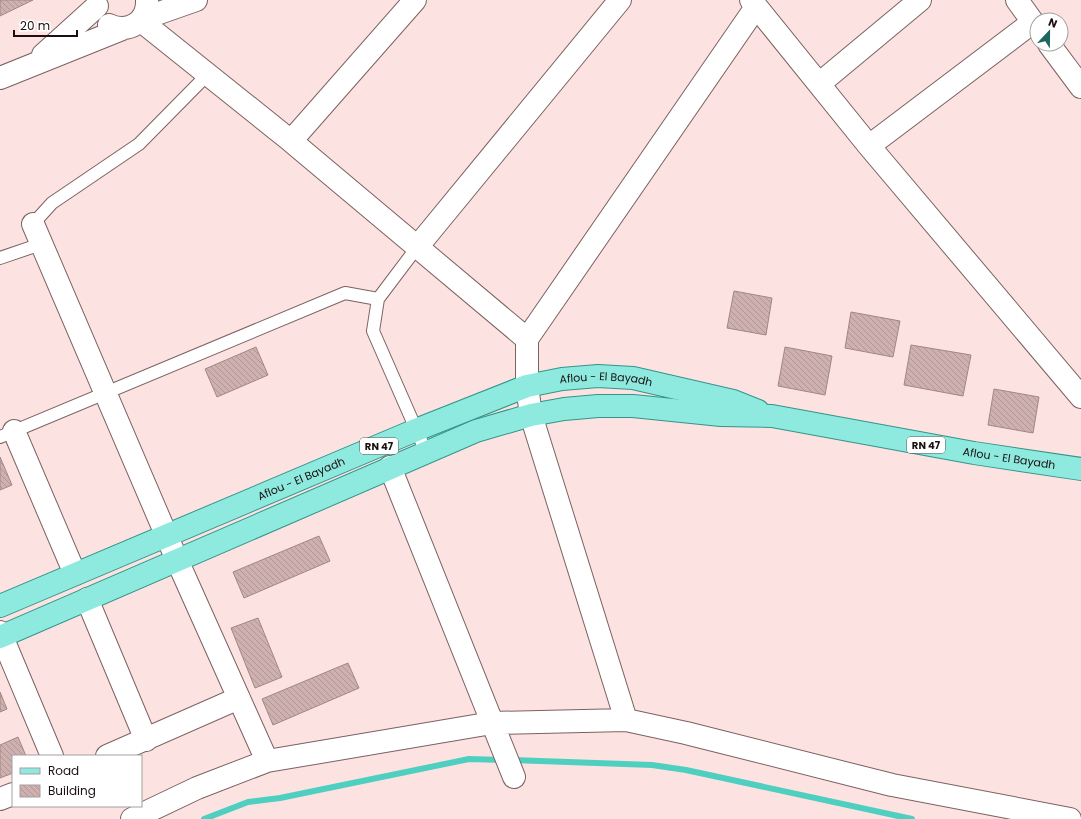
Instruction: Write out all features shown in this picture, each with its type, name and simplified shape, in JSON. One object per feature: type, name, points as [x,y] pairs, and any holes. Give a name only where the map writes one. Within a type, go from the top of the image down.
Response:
[{"type":"main road","name":"Aflou - El Bayadh","points":[[0,606],[416,430],[527,386],[562,379],[598,376],[634,378],[734,400],[772,416]]},
{"type":"main road","name":"Aflou - El Bayadh","points":[[1,635],[476,431],[531,415],[592,407],[633,406],[721,415],[772,416],[974,453],[1081,469]]},
{"type":"street","points":[[97,2],[103,20],[109,25],[196,0]]},
{"type":"street","points":[[291,141],[415,0]]},
{"type":"street","points":[[418,246],[620,0]]},
{"type":"street","points":[[819,84],[920,0]]},
{"type":"street","points":[[1017,0],[1029,17]]},
{"type":"street","points":[[25,69],[74,28],[97,2]]},
{"type":"street","points":[[626,720],[531,415],[527,386],[527,339],[754,3],[869,146],[1081,397]]},
{"type":"street","points":[[0,78],[25,69],[138,17]]},
{"type":"street","points":[[138,17],[418,246],[527,339]]},
{"type":"street","points":[[869,146],[1029,29]]},
{"type":"street","points":[[1055,52],[1081,87]]},
{"type":"street","points":[[33,224],[166,535],[266,761]]},
{"type":"street","points":[[7,434],[75,574]]},
{"type":"street","points":[[390,467],[514,777]]},
{"type":"street","points":[[87,599],[146,740]]},
{"type":"street","points":[[1,635],[52,755]]},
{"type":"street","points":[[109,755],[239,698]]},
{"type":"street","points":[[132,819],[197,788],[266,761],[494,728],[626,720],[686,733],[892,785],[1070,819]]},
{"type":"street","points":[[0,799],[12,794]]},
{"type":"lane","points":[[33,224],[52,203],[139,144],[208,74]]},
{"type":"lane","points":[[0,258],[41,244]]},
{"type":"lane","points":[[418,246],[378,299],[372,331],[426,452]]},
{"type":"lane","points":[[7,434],[345,293],[378,299]]},
{"type":"building","points":[[0,0],[33,0],[0,16]]},
{"type":"building","points":[[734,291],[772,298],[766,335],[727,328]]},
{"type":"building","points":[[851,312],[900,321],[893,357],[845,348]]},
{"type":"building","points":[[911,345],[971,355],[963,396],[904,385]]},
{"type":"building","points":[[256,347],[268,375],[217,397],[205,369]]},
{"type":"building","points":[[785,347],[832,356],[825,395],[778,386]]},
{"type":"building","points":[[994,389],[1039,397],[1033,433],[988,425]]},
{"type":"building","points":[[0,457],[12,485],[0,490]]},
{"type":"building","points":[[319,536],[330,561],[244,598],[233,572]]},
{"type":"building","points":[[258,618],[282,677],[255,688],[231,628]]},
{"type":"building","points":[[348,663],[359,688],[273,725],[262,699]]},
{"type":"building","points":[[0,692],[7,709],[0,712]]},
{"type":"building","points":[[18,737],[26,755],[12,755],[12,773],[0,778],[0,745]]},
{"type":"waterway","points":[[204,819],[248,802],[280,798],[469,759],[503,760]]},
{"type":"waterway","points":[[512,760],[652,765],[686,770],[912,819]]}]
